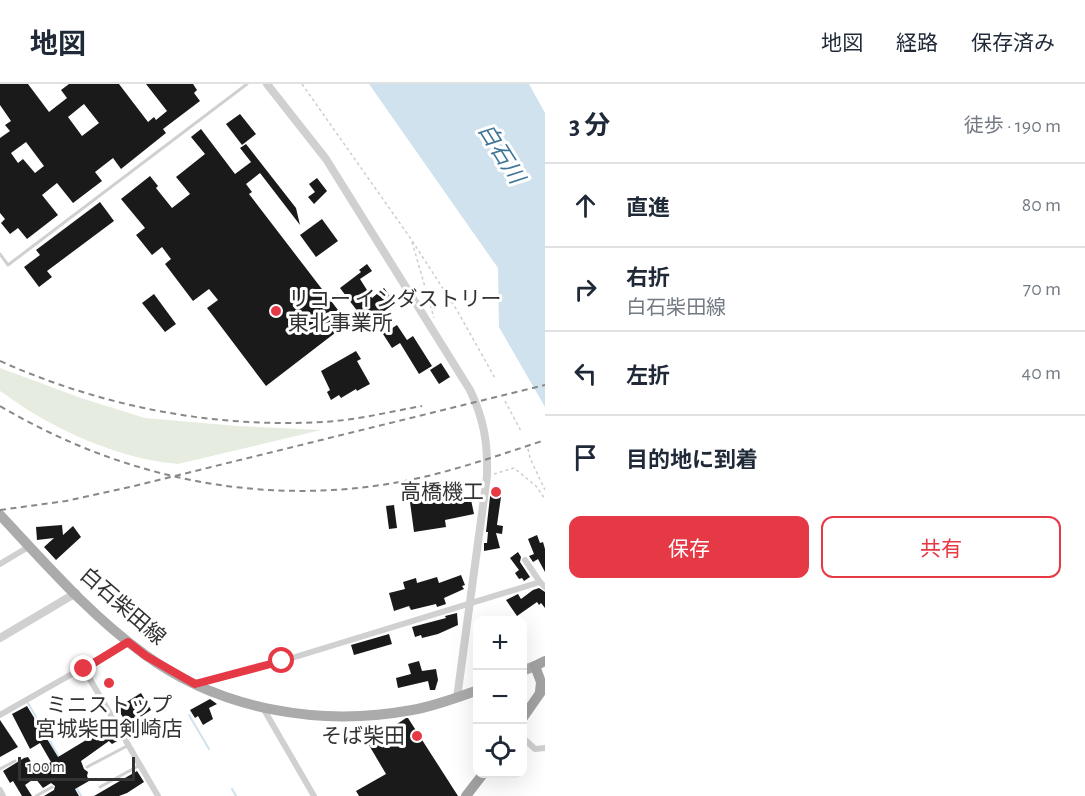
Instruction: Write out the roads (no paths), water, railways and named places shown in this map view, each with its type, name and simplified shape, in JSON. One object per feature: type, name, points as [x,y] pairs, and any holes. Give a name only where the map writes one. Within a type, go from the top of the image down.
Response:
[{"type":"highway","points":[[527,712],[543,689],[540,663]]},
{"type":"highway","points":[[466,796],[480,778]]},
{"type":"main road","name":"白石柴田線","points":[[0,515],[76,593],[128,642],[146,656],[195,684],[262,708],[336,717],[411,710],[473,692]]},
{"type":"main road","points":[[524,670],[540,663]]},
{"type":"street","points":[[267,84],[326,159],[434,330],[470,390],[481,414],[487,439],[487,476],[457,698]]},
{"type":"street","points":[[0,564],[30,546]]},
{"type":"street","points":[[195,684],[282,661],[468,604],[543,585],[525,560]]},
{"type":"street","points":[[0,638],[76,593]]},
{"type":"street","points":[[0,715],[128,642]]},
{"type":"street","points":[[84,669],[158,796]]},
{"type":"street","points":[[262,708],[314,796]]},
{"type":"street","points":[[527,741],[536,749],[545,748]]},
{"type":"lane","points":[[0,254],[8,265],[247,84]]},
{"type":"lane","points":[[87,767],[128,745]]},
{"type":"lane","points":[[0,769],[15,760]]},
{"type":"lane","points":[[100,787],[140,765]]},
{"type":"lane","points":[[36,796],[52,787]]},
{"type":"water","name":"白石川","points":[[369,84],[529,84],[545,113],[545,407],[499,327],[498,268]]},
{"type":"waterway","points":[[28,703],[59,757]]},
{"type":"waterway","points":[[189,715],[209,749]]},
{"type":"waterway","points":[[75,785],[81,796]]},
{"type":"waterway","points":[[232,789],[236,796]]},
{"type":"railway","points":[[0,361],[40,377],[122,403],[207,418],[250,422],[336,421],[422,406]]},
{"type":"railway","points":[[0,510],[66,501],[134,486],[545,385]]},
{"type":"railway","points":[[0,406],[50,433],[101,454],[154,471],[207,483],[262,490],[317,491],[372,486],[428,476],[545,440]]},
{"type":"place","name":"リコー インダストリー 東北事業所","points":[[276,311]]},
{"type":"place","name":"高橋機工","points":[[496,492]]},
{"type":"place","name":"ミニストップ 宮城柴田剣崎店","points":[[109,683]]},
{"type":"place","name":"そば柴田","points":[[417,736]]}]
